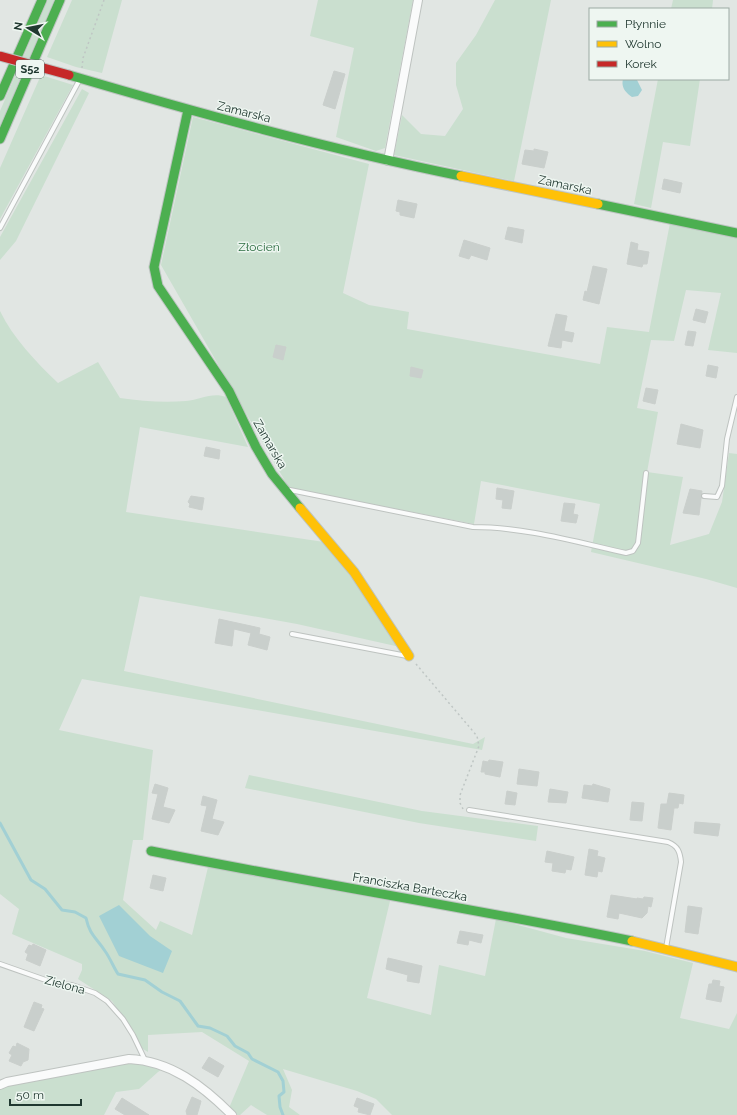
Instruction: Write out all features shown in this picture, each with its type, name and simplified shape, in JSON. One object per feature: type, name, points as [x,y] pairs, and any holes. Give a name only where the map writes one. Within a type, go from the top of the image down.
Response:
[{"type":"main road","name":"S52","points":[[0,96],[42,0]]},
{"type":"main road","name":"S52","points":[[0,139],[60,0]]},
{"type":"main road","name":"Zamarska","points":[[0,56],[188,110],[388,161],[737,233]]},
{"type":"main road","name":"Zamarska","points":[[188,110],[154,267],[158,286],[229,391],[256,448],[272,474],[287,490],[354,572],[409,656]]},
{"type":"main road","name":"Franciszka Barteczka","points":[[151,850],[262,873],[539,922],[666,948],[737,967]]},
{"type":"street","points":[[388,161],[418,0]]},
{"type":"street","points":[[2,1082],[129,1059],[145,1060],[158,1063],[185,1076],[209,1092],[232,1115]]},
{"type":"lane","points":[[0,228],[80,78]]},
{"type":"lane","points":[[704,496],[717,497],[722,486],[727,439],[737,397]]},
{"type":"lane","points":[[287,490],[473,527],[494,527],[540,534],[626,553],[633,551],[638,543],[646,473]]},
{"type":"lane","points":[[292,634],[409,656]]},
{"type":"lane","points":[[469,810],[668,842],[675,845],[680,853],[681,862],[666,948]]},
{"type":"lane","name":"Zielona","points":[[0,964],[57,984],[72,985],[95,994],[107,1001],[123,1019],[134,1035],[145,1060]]},
{"type":"path","points":[[80,78],[83,58],[104,0]]},
{"type":"path","points":[[409,656],[477,736],[479,746],[460,799],[462,808],[469,810]]},
{"type":"green space","points":[[48,0],[54,0],[0,125],[0,111]]},
{"type":"green space","points":[[72,0],[122,0],[102,73],[76,67],[47,57]]},
{"type":"green space","points":[[318,0],[413,0],[385,148],[376,151],[336,137],[354,48],[310,36]]},
{"type":"green space","points":[[495,0],[551,0],[514,181],[394,155],[402,115],[421,134],[445,136],[463,109],[456,85],[456,63],[476,35]]},
{"type":"green space","points":[[673,0],[713,0],[712,8],[671,8]]},
{"type":"green space","points":[[41,75],[73,85],[0,219],[0,168]]},
{"type":"green space","points":[[658,80],[700,80],[690,146],[663,142],[651,208],[634,204]]},
{"type":"green space","points":[[82,89],[89,93],[16,241],[0,260],[0,237]]},
{"type":"green space","name":"Złocień","points":[[193,117],[369,164],[343,293],[369,305],[409,312],[407,329],[600,364],[607,327],[649,332],[670,223],[737,237],[737,353],[708,350],[721,293],[686,290],[674,341],[651,340],[637,408],[658,412],[647,472],[683,477],[670,545],[709,534],[722,502],[729,453],[737,454],[737,588],[706,579],[591,552],[600,504],[481,481],[474,524],[289,488],[161,265]]},
{"type":"green space","points":[[0,311],[11,331],[18,340],[41,367],[58,383],[98,362],[120,398],[144,401],[177,402],[216,395],[226,397],[248,447],[140,427],[126,512],[324,542],[350,572],[400,647],[297,624],[140,596],[124,671],[473,744],[485,737],[482,750],[82,679],[59,730],[153,750],[143,840],[133,840],[123,900],[156,930],[160,921],[192,935],[208,867],[390,901],[367,998],[431,1015],[439,965],[485,976],[496,919],[566,938],[645,951],[693,963],[680,1018],[729,1029],[737,1013],[737,1115],[392,1115],[376,1099],[357,1091],[283,1069],[292,1090],[289,1107],[300,1115],[267,1115],[251,1105],[240,1115],[236,1115],[229,1108],[249,1061],[202,1032],[148,1035],[148,1052],[143,1049],[112,1001],[78,979],[82,970],[82,964],[12,934],[19,909],[0,894]]},
{"type":"green space","points":[[249,775],[422,811],[538,826],[536,841],[419,823],[245,788]]},
{"type":"green space","points":[[129,1063],[148,1064],[164,1068],[139,1089],[116,1092],[104,1115],[0,1115],[0,1089],[9,1085]]},
{"type":"water","points":[[623,80],[637,80],[642,90],[638,96],[632,97],[623,87]]},
{"type":"water","points":[[119,905],[150,936],[172,951],[163,973],[119,956],[99,916]]},
{"type":"building","points":[[334,71],[345,74],[335,109],[323,105]]},
{"type":"building","points":[[534,149],[548,152],[544,168],[522,164],[525,150],[534,151]]},
{"type":"building","points":[[664,179],[682,183],[680,193],[662,189]]},
{"type":"building","points":[[398,200],[417,204],[414,218],[400,215],[400,212],[396,211]]},
{"type":"building","points":[[508,227],[524,230],[522,243],[505,239]]},
{"type":"building","points":[[464,240],[490,248],[487,260],[471,255],[469,259],[459,256]]},
{"type":"building","points":[[631,242],[638,244],[637,250],[649,252],[647,264],[643,264],[642,267],[627,264]]},
{"type":"building","points":[[593,266],[607,269],[599,304],[583,300],[585,291],[587,292]]},
{"type":"building","points":[[696,309],[708,312],[705,323],[693,320]]},
{"type":"building","points":[[556,314],[567,316],[564,331],[574,333],[572,342],[562,340],[561,348],[548,346]]},
{"type":"building","points":[[688,331],[696,332],[693,346],[685,345]]},
{"type":"building","points":[[276,345],[286,347],[283,360],[273,357]]},
{"type":"building","points":[[708,365],[718,367],[716,378],[706,376]]},
{"type":"building","points":[[411,367],[423,370],[421,378],[410,376]]},
{"type":"building","points":[[646,388],[658,390],[655,404],[643,401]]},
{"type":"building","points":[[681,424],[703,430],[700,448],[677,444]]},
{"type":"building","points":[[206,447],[220,450],[219,459],[204,456]]},
{"type":"building","points":[[497,488],[514,491],[511,509],[502,508],[503,500],[496,499]]},
{"type":"building","points":[[690,489],[702,491],[699,515],[683,513]]},
{"type":"building","points":[[191,496],[204,498],[202,510],[189,507],[190,504],[188,502]]},
{"type":"building","points":[[564,503],[575,504],[573,514],[578,515],[576,523],[561,521]]},
{"type":"building","points":[[219,619],[260,628],[259,634],[270,637],[267,650],[248,645],[251,633],[234,629],[232,646],[215,643]]},
{"type":"building","points":[[489,760],[503,762],[500,777],[481,772],[483,761],[488,762]]},
{"type":"building","points":[[519,769],[539,772],[537,786],[517,784]]},
{"type":"building","points":[[155,784],[168,788],[163,807],[175,810],[169,823],[152,819],[158,794],[152,793]]},
{"type":"building","points":[[593,784],[610,789],[608,802],[582,798],[584,785],[592,786]]},
{"type":"building","points":[[550,789],[568,792],[566,803],[548,802]]},
{"type":"building","points":[[507,791],[517,793],[515,805],[505,804]]},
{"type":"building","points":[[669,793],[684,795],[683,804],[679,803],[678,808],[674,808],[671,830],[658,828],[661,804],[667,804]]},
{"type":"building","points":[[203,796],[217,800],[212,819],[224,822],[218,835],[201,831],[207,806],[201,805]]},
{"type":"building","points":[[632,802],[644,803],[642,821],[630,820]]},
{"type":"building","points":[[695,822],[720,824],[718,836],[694,833]]},
{"type":"building","points":[[589,849],[598,851],[597,856],[605,858],[602,872],[598,871],[597,877],[585,875]]},
{"type":"building","points":[[547,851],[574,857],[571,870],[566,869],[565,873],[552,871],[553,863],[545,862]]},
{"type":"building","points":[[153,875],[166,878],[163,891],[150,888]]},
{"type":"building","points":[[611,895],[637,899],[643,899],[644,897],[653,898],[651,907],[648,906],[647,913],[642,918],[619,913],[618,919],[607,917]]},
{"type":"building","points":[[688,906],[702,908],[698,934],[685,932]]},
{"type":"building","points":[[460,931],[483,935],[481,943],[469,940],[468,945],[457,943]]},
{"type":"building","points":[[33,944],[46,950],[40,966],[26,960],[28,954],[25,952],[29,945],[32,946]]},
{"type":"building","points":[[388,958],[422,966],[419,983],[407,981],[408,975],[386,969]]},
{"type":"building","points":[[713,980],[720,981],[719,986],[724,987],[721,1002],[706,999],[709,984],[712,984]]},
{"type":"building","points":[[34,1002],[42,1005],[41,1008],[44,1009],[34,1031],[24,1027]]},
{"type":"building","points":[[17,1043],[29,1049],[28,1060],[23,1062],[21,1066],[9,1061],[12,1055],[9,1053],[13,1046],[16,1047]]},
{"type":"building","points":[[209,1057],[224,1066],[218,1077],[202,1068]]},
{"type":"building","points":[[192,1097],[201,1101],[200,1105],[197,1115],[187,1115],[186,1111]]},
{"type":"building","points":[[122,1098],[149,1115],[125,1115],[115,1109]]},
{"type":"building","points":[[357,1098],[374,1104],[370,1115],[358,1112],[359,1108],[354,1106]]},
{"type":"waterway","points":[[0,823],[31,880],[45,889],[62,910],[75,912],[86,918],[91,933],[102,946],[118,974],[145,980],[162,992],[180,1001],[198,1026],[210,1028],[227,1036],[235,1046],[248,1053],[252,1059],[278,1072],[283,1081],[284,1092],[279,1096],[280,1107],[283,1115]]},
{"type":"traffic: fast","points":[[0,96],[42,0]]},
{"type":"traffic: fast","points":[[0,139],[60,0]]},
{"type":"traffic: fast","points":[[69,75],[264,130],[461,176]]},
{"type":"traffic: fast","points":[[188,110],[154,267],[158,286],[229,391],[256,447],[272,474],[300,508]]},
{"type":"traffic: fast","points":[[598,204],[737,233]]},
{"type":"traffic: fast","points":[[151,851],[632,941]]},
{"type":"traffic: slow","points":[[461,176],[598,204]]},
{"type":"traffic: slow","points":[[300,508],[354,572],[409,656]]},
{"type":"traffic: slow","points":[[632,941],[737,967]]},
{"type":"traffic: jam","points":[[0,56],[69,75]]}]
